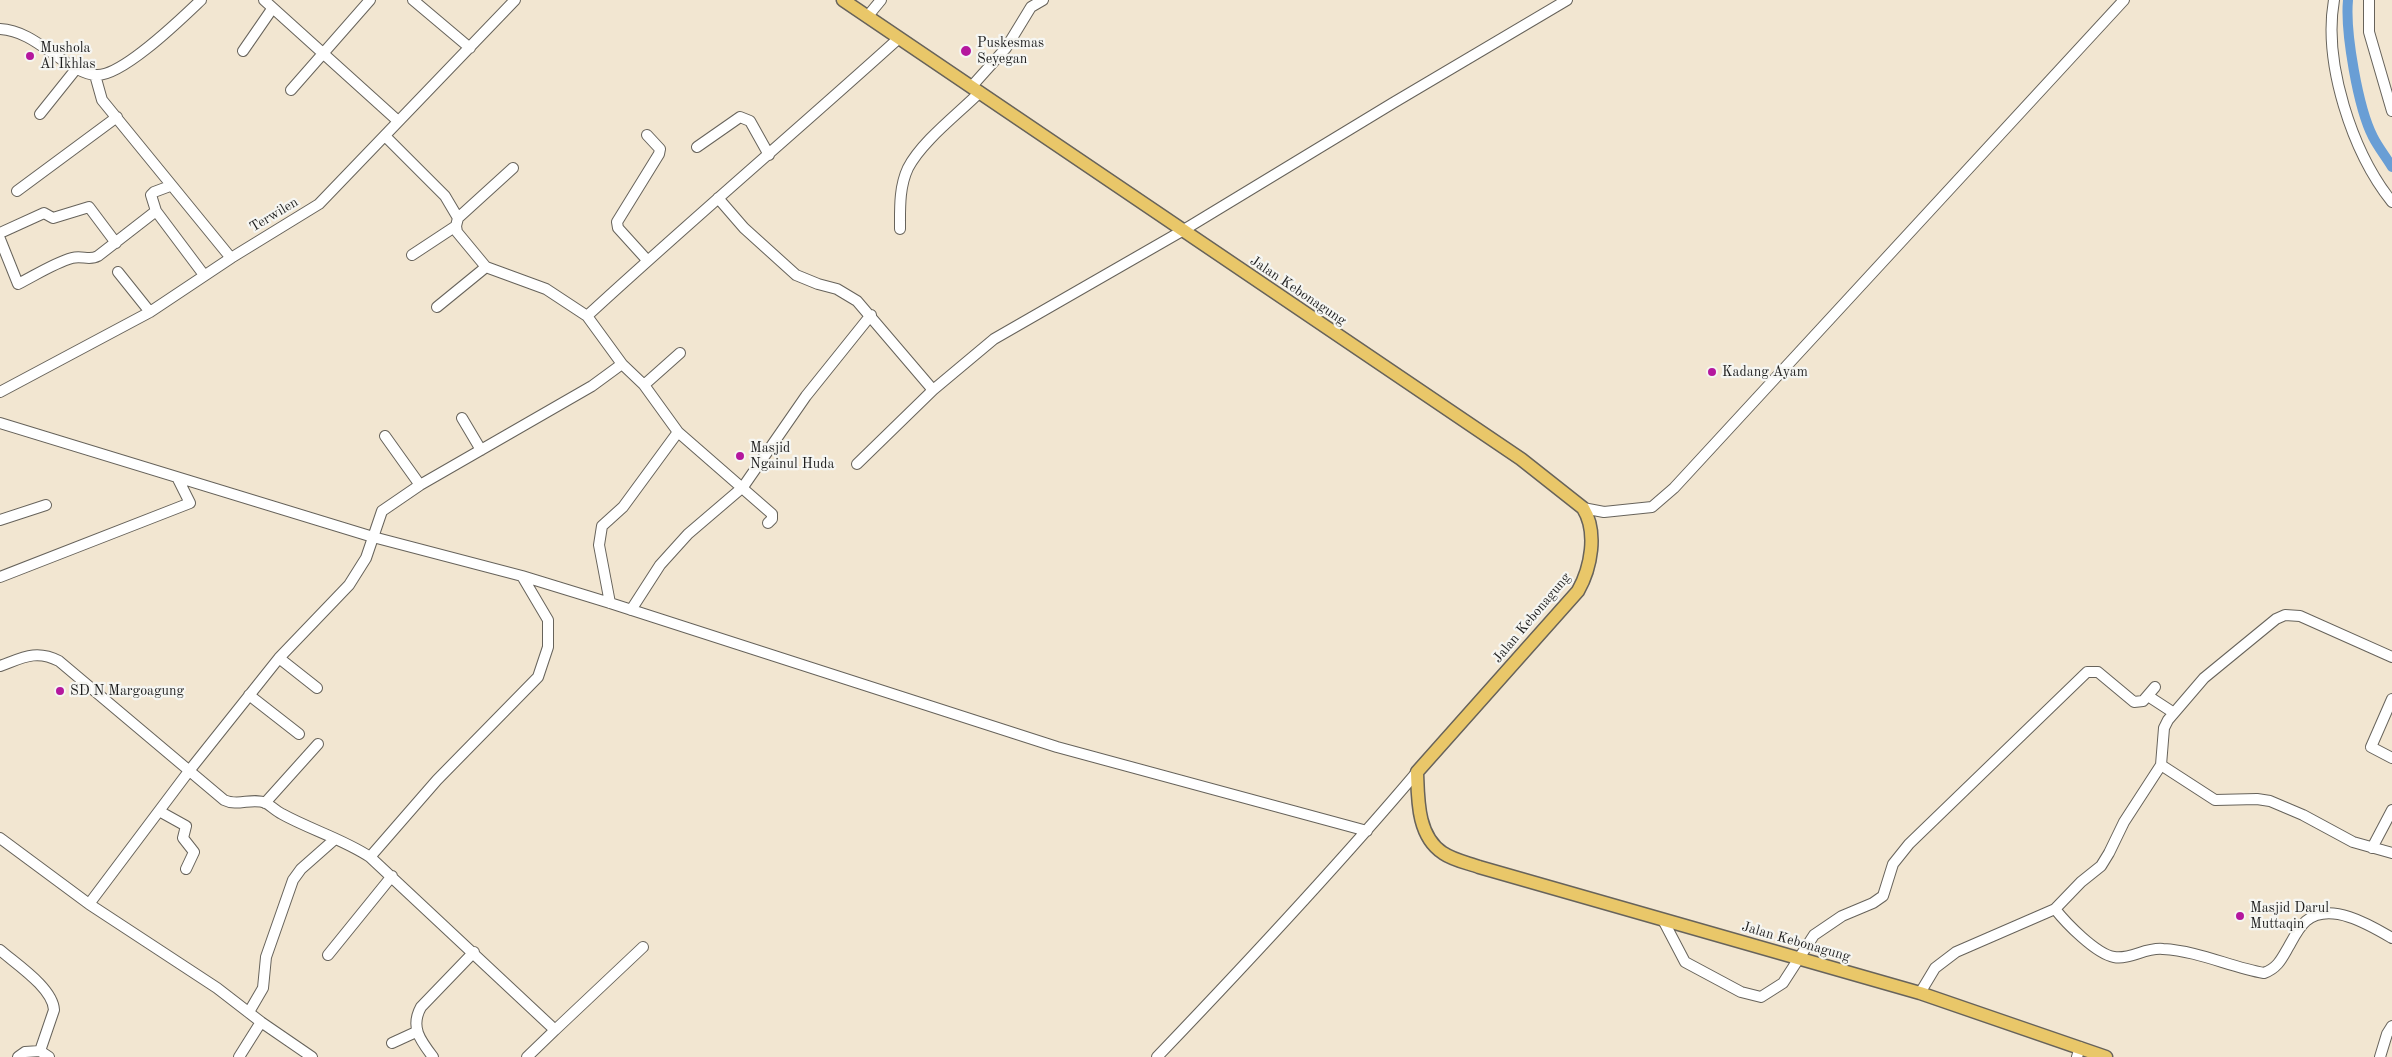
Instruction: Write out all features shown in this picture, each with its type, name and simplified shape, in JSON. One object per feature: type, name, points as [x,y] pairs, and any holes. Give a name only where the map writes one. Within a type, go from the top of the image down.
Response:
[{"type":"main road","name":"Jalan Kebonagung","points":[[843,0],[1521,459],[1582,508],[1587,515],[1591,540],[1587,575],[1578,592],[1417,772],[1420,817],[1432,842],[1443,853],[1479,867],[1920,993],[2079,1052],[2106,1057]]},
{"type":"street","points":[[0,29],[8,29],[30,38],[76,69],[95,75],[114,69],[149,46],[201,0]]},
{"type":"street","points":[[264,0],[398,121]]},
{"type":"street","points":[[291,90],[370,0]]},
{"type":"street","points":[[413,0],[470,48]]},
{"type":"street","name":"Terwilen","points":[[0,392],[150,312],[204,275],[319,204],[515,0]]},
{"type":"street","points":[[867,17],[882,0]]},
{"type":"street","points":[[900,229],[899,204],[908,168],[976,89],[1006,48],[1031,6],[1043,0]]},
{"type":"street","points":[[857,464],[933,390],[994,339],[1182,231],[1393,102],[1567,0]]},
{"type":"street","points":[[1582,508],[1604,512],[1652,507],[1674,488],[2124,0]]},
{"type":"street","points":[[2334,0],[2334,59],[2342,96],[2354,132],[2370,166],[2392,202]]},
{"type":"street","points":[[2369,0],[2369,32],[2392,110]]},
{"type":"street","points":[[243,51],[272,9]]},
{"type":"street","points":[[586,316],[898,39]]},
{"type":"street","points":[[40,114],[76,69]]},
{"type":"street","points":[[95,75],[100,96],[170,186],[231,258]]},
{"type":"street","points":[[17,191],[117,117]]},
{"type":"street","points":[[697,146],[740,117],[750,120],[768,156]]},
{"type":"street","points":[[647,135],[660,149],[659,154],[617,222],[618,228],[647,260]]},
{"type":"street","points":[[385,136],[445,196],[457,222],[462,239],[486,267],[546,290],[586,316],[622,364],[644,386],[678,432],[772,514],[772,519],[768,523]]},
{"type":"street","points":[[412,255],[457,222],[513,168]]},
{"type":"street","points":[[170,186],[151,195],[156,211],[204,275]]},
{"type":"street","points":[[718,198],[744,228],[796,275],[818,284],[837,288],[857,301],[871,315],[933,390]]},
{"type":"street","points":[[0,234],[44,213],[53,218],[89,207],[116,243]]},
{"type":"street","points":[[0,239],[18,284],[69,259],[79,257],[93,259],[156,211]]},
{"type":"street","points":[[437,307],[486,267]]},
{"type":"street","points":[[118,272],[150,312]]},
{"type":"street","points":[[631,610],[660,565],[688,534],[742,487],[806,396],[871,315]]},
{"type":"street","points":[[644,386],[680,353]]},
{"type":"street","points":[[89,904],[158,811],[278,658],[349,585],[366,558],[382,511],[420,485],[592,386],[622,364]]},
{"type":"street","points":[[462,418],[481,450]]},
{"type":"street","points":[[0,423],[178,479],[374,537],[522,576],[1057,747],[1367,831]]},
{"type":"street","points":[[610,603],[599,545],[602,526],[623,506],[678,432]]},
{"type":"street","points":[[384,436],[420,485]]},
{"type":"street","points":[[0,577],[190,503],[178,479]]},
{"type":"street","points":[[0,520],[46,505]]},
{"type":"street","points":[[370,857],[437,780],[538,677],[548,647],[548,620],[522,576]]},
{"type":"street","points":[[1920,993],[1935,968],[1956,952],[2055,908],[2081,882],[2101,866],[2124,822],[2161,765],[2164,728],[2174,713],[2204,678],[2276,619],[2285,615],[2300,616],[2392,657]]},
{"type":"street","points":[[0,666],[37,654],[47,654],[59,661],[228,803],[265,803],[282,814],[370,857],[556,1030]]},
{"type":"street","points":[[278,658],[317,688]]},
{"type":"street","points":[[1663,920],[1682,959],[1729,986],[1756,997],[1767,995],[1780,986],[1814,935],[1842,916],[1873,903],[1883,896],[1897,857],[2087,672],[2098,672],[2134,702],[2143,701],[2155,687]]},
{"type":"street","points":[[248,695],[299,734]]},
{"type":"street","points":[[2148,696],[2174,713]]},
{"type":"street","points":[[2392,699],[2371,747],[2392,758]]},
{"type":"street","points":[[265,803],[318,744]]},
{"type":"street","points":[[2161,765],[2215,800],[2257,799],[2270,801],[2303,815],[2353,842],[2392,853]]},
{"type":"street","points":[[1157,1057],[1367,831],[1417,772]]},
{"type":"street","points":[[2372,848],[2392,810]]},
{"type":"street","points":[[158,811],[186,826],[183,838],[194,852],[186,869]]},
{"type":"street","points":[[0,838],[89,904],[217,988],[261,1022],[312,1057]]},
{"type":"street","points":[[249,1012],[264,983],[266,957],[293,880],[301,869],[336,839]]},
{"type":"street","points":[[328,955],[392,876]]},
{"type":"street","points":[[2055,908],[2076,932],[2114,957],[2164,948],[2209,956],[2264,973],[2278,965],[2300,927],[2307,920],[2318,914],[2342,916],[2375,928],[2392,938]]},
{"type":"street","points":[[527,1057],[643,947]]},
{"type":"street","points":[[0,950],[49,993],[54,1003],[45,1054],[25,1052],[18,1057]]},
{"type":"street","points":[[433,1057],[416,1032],[415,1021],[421,1007],[474,952]]},
{"type":"street","points":[[239,1057],[261,1022]]},
{"type":"street","points":[[2380,1057],[2387,1034],[2392,1026]]},
{"type":"street","points":[[392,1043],[416,1032]]},
{"type":"waterway","points":[[2348,0],[2351,50],[2362,108],[2373,137],[2392,167]]},
{"type":"place","name":"Puskesmas Seyegan","points":[[966,51]]},
{"type":"place","name":"Mushola Al Ikhlas","points":[[30,56]]},
{"type":"place","name":"Kadang Ayam","points":[[1712,372]]},
{"type":"place","name":"Masjid Ngainul Huda","points":[[740,456]]},
{"type":"place","name":"SD N Margoagung","points":[[60,691]]},
{"type":"place","name":"Masjid Darul Muttaqin","points":[[2240,916]]}]
